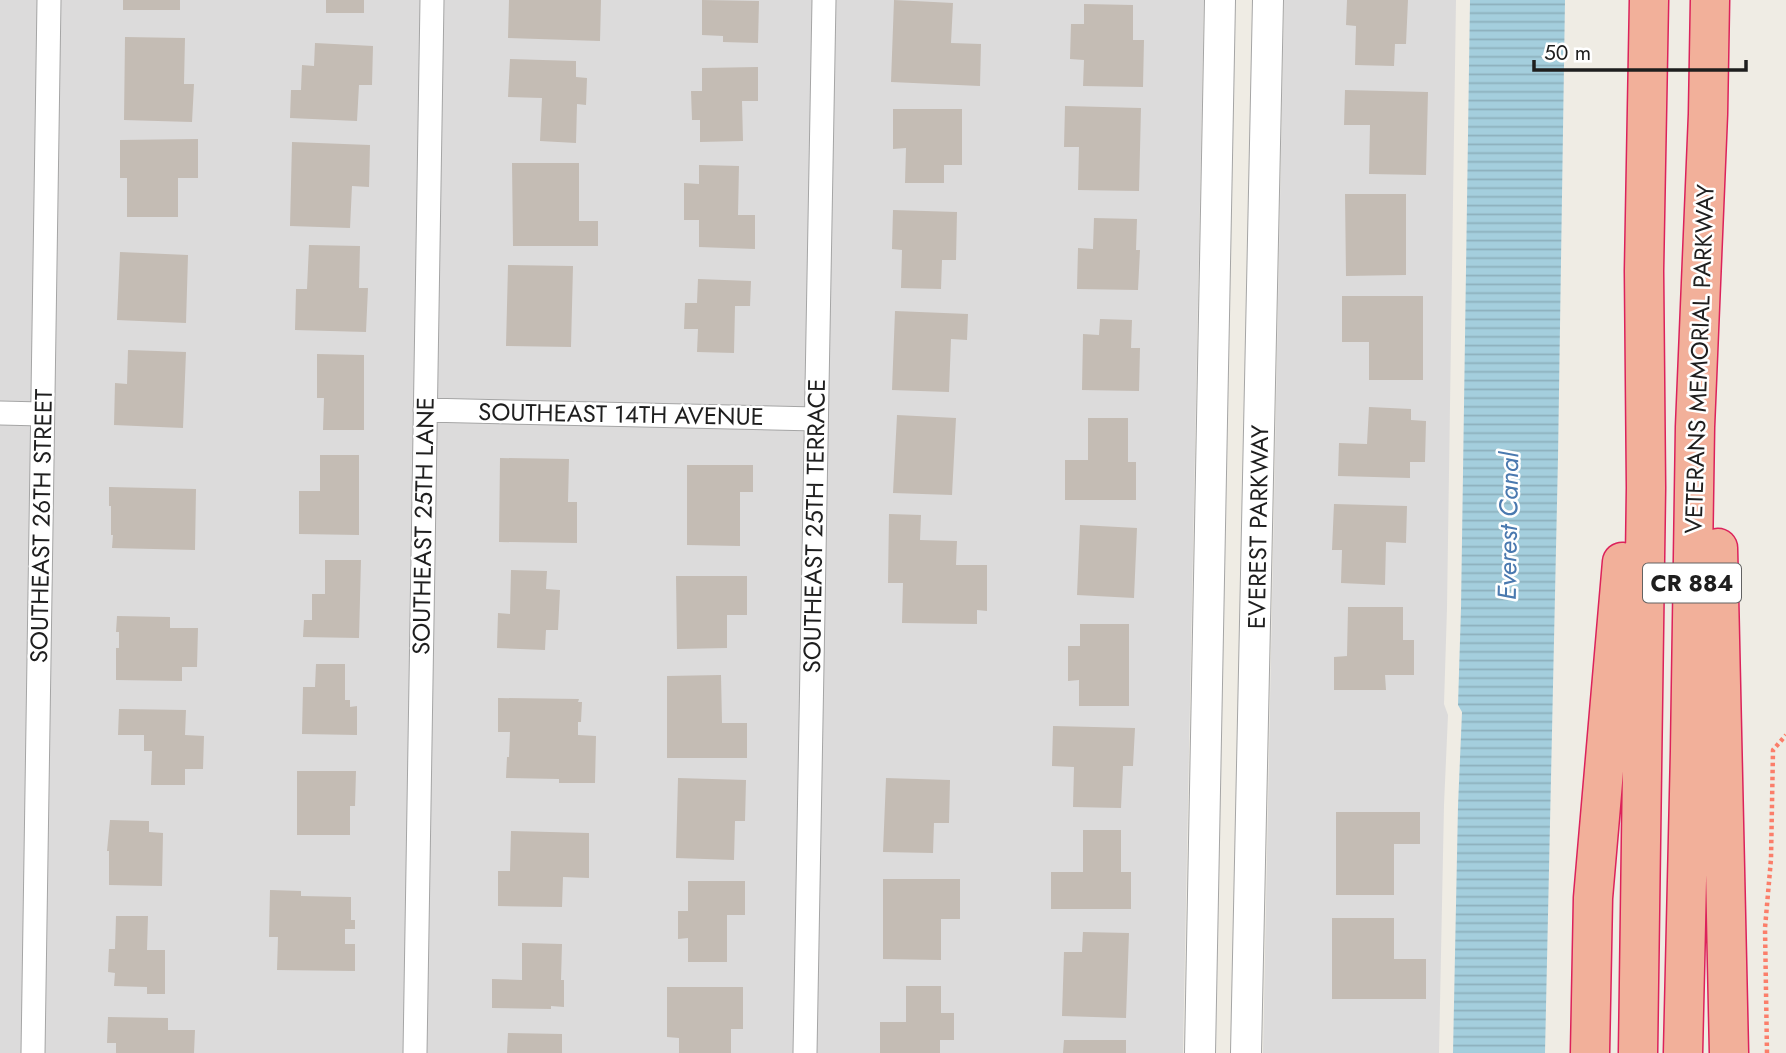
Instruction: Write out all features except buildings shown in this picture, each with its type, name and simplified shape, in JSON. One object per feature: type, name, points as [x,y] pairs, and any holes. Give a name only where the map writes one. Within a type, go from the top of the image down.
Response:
[{"type":"highway","name":"VETERANS MEMORIAL PARKWAY","points":[[1638,1053],[1646,488],[1644,271],[1649,0]]},
{"type":"highway","name":"VETERANS MEMORIAL PARKWAY","points":[[1683,1053],[1695,427],[1710,0]]},
{"type":"highway","points":[[1708,114],[1730,1053]]},
{"type":"highway","points":[[1590,1053],[1593,898],[1624,540],[1632,363],[1644,271]]},
{"type":"street","name":"SOUTHEAST 26TH STREET","points":[[33,1053],[49,0]]},
{"type":"street","name":"SOUTHEAST 25TH LANE","points":[[415,1053],[432,0]]},
{"type":"street","name":"SOUTHEAST 25TH TERRACE","points":[[805,1053],[824,0]]},
{"type":"street","name":"EVEREST PARKWAY","points":[[1200,1053],[1220,0]]},
{"type":"street","name":"EVEREST PARKWAY","points":[[1246,1053],[1268,0]]},
{"type":"street","name":"SOUTHEAST 14TH AVENUE","points":[[425,410],[816,419]]},
{"type":"street","points":[[0,413],[42,414]]},
{"type":"street","points":[[1206,750],[1253,751]]},
{"type":"path","points":[[1767,1053],[1765,928],[1771,859],[1773,750],[1786,734]]},
{"type":"shaded area","points":[[0,0],[1204,0],[1183,1053],[0,1053]]},
{"type":"shaded area","points":[[1284,0],[1456,0],[1444,704],[1448,715],[1439,1053],[1263,1053]]},
{"type":"water","name":"Everest Canal","points":[[1470,0],[1565,0],[1545,1053],[1453,1053],[1462,712],[1458,705]]}]
